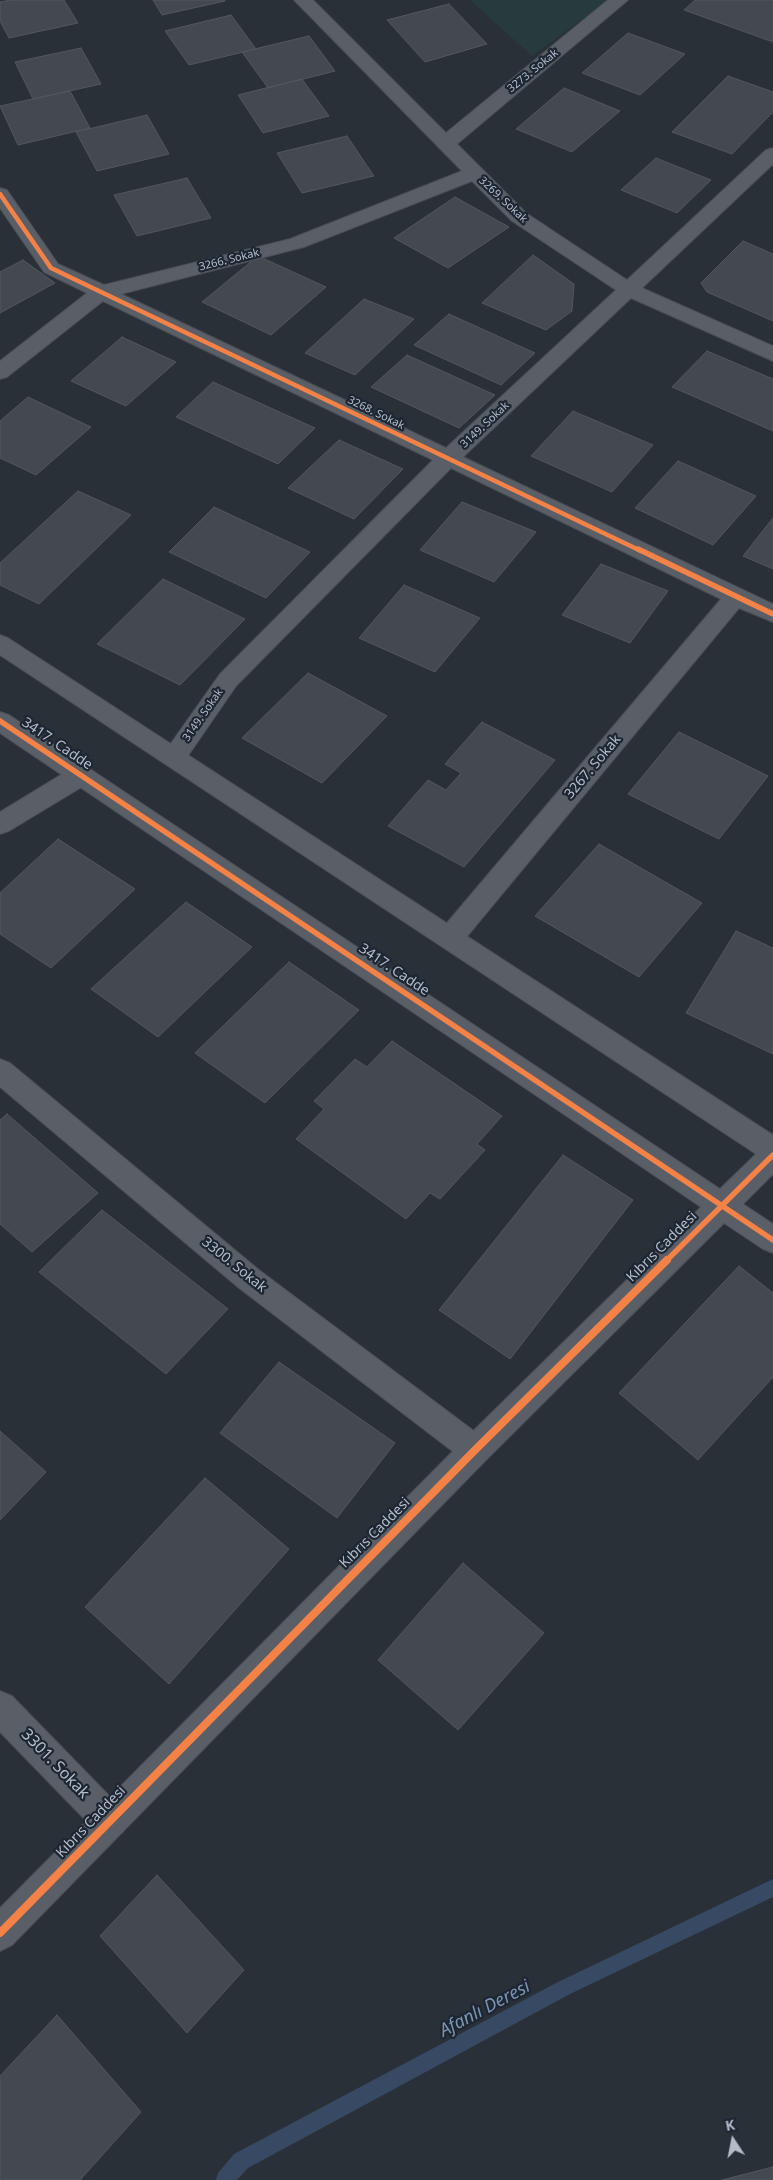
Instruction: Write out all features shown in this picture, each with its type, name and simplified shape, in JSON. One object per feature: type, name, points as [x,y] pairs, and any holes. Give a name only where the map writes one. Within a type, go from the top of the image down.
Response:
[{"type":"street","points":[[306,3],[328,0]]},
{"type":"street","name":"3273. Sokak","points":[[446,143],[619,0]]},
{"type":"street","name":"3269. Sokak","points":[[306,3],[519,217],[628,290],[773,354]]},
{"type":"street","name":"3149. Sokak","points":[[174,756],[228,680],[449,459],[773,154]]},
{"type":"street","name":"3266. Sokak","points":[[0,372],[102,292],[297,243],[474,173]]},
{"type":"street","name":"3268. Sokak","points":[[0,194],[50,268],[773,614]]},
{"type":"street","name":"3267. Sokak","points":[[450,938],[736,596]]},
{"type":"street","points":[[0,644],[174,756],[773,1150]]},
{"type":"street","name":"3417. Cadde","points":[[0,721],[773,1240]]},
{"type":"street","points":[[0,824],[81,775]]},
{"type":"street","name":"3300. Sokak","points":[[0,1071],[249,1279],[474,1450]]},
{"type":"street","name":"Kıbrıs Caddesi","points":[[0,1933],[474,1450],[773,1155]]},
{"type":"street","name":"3301. Sokak","points":[[0,1708],[110,1821]]},
{"type":"green space","points":[[470,0],[609,0],[532,56]]},
{"type":"building","points":[[11,0],[64,0],[78,23],[9,38],[0,21],[0,2]]},
{"type":"building","points":[[153,0],[225,0],[225,1],[162,15]]},
{"type":"building","points":[[695,0],[773,0],[773,42],[684,10]]},
{"type":"building","points":[[449,4],[487,44],[425,62],[387,20]]},
{"type":"building","points":[[231,15],[256,49],[189,65],[165,31]]},
{"type":"building","points":[[628,33],[685,54],[640,95],[582,73]]},
{"type":"building","points":[[309,36],[335,71],[268,88],[242,52]]},
{"type":"building","points":[[81,48],[101,84],[33,99],[15,62]]},
{"type":"building","points":[[728,76],[773,92],[773,112],[732,154],[672,132]]},
{"type":"building","points":[[302,79],[329,116],[263,133],[238,95]]},
{"type":"building","points":[[564,88],[620,111],[572,152],[516,129]]},
{"type":"building","points":[[70,91],[90,128],[18,145],[0,106]]},
{"type":"building","points":[[147,115],[169,154],[97,171],[76,132]]},
{"type":"building","points":[[347,136],[374,176],[302,193],[277,153]]},
{"type":"building","points":[[656,158],[711,180],[677,213],[621,190]]},
{"type":"building","points":[[187,178],[211,218],[137,236],[114,195]]},
{"type":"building","points":[[455,197],[509,227],[448,268],[394,238]]},
{"type":"building","points":[[743,241],[773,254],[773,321],[707,292],[701,283]]},
{"type":"building","points":[[533,255],[574,284],[572,311],[546,330],[482,303]]},
{"type":"building","points":[[258,256],[326,287],[271,335],[202,302]]},
{"type":"building","points":[[23,260],[55,283],[0,313],[0,272]]},
{"type":"building","points":[[364,299],[414,319],[355,375],[305,353]]},
{"type":"building","points":[[449,314],[535,353],[501,385],[414,345]]},
{"type":"building","points":[[122,337],[176,362],[126,406],[71,381]]},
{"type":"building","points":[[707,351],[773,379],[773,431],[672,387]]},
{"type":"building","points":[[407,355],[495,395],[459,428],[371,387]]},
{"type":"building","points":[[213,382],[315,428],[278,464],[176,417]]},
{"type":"building","points":[[28,397],[91,427],[36,475],[0,458],[0,421]]},
{"type":"building","points":[[573,411],[653,445],[612,492],[531,456]]},
{"type":"building","points":[[339,440],[403,469],[354,519],[288,488]]},
{"type":"building","points":[[678,461],[756,496],[713,545],[635,508]]},
{"type":"building","points":[[78,491],[131,515],[39,604],[0,585],[0,563]]},
{"type":"building","points":[[462,502],[536,532],[494,582],[420,550]]},
{"type":"building","points":[[214,507],[310,552],[266,598],[169,552]]},
{"type":"building","points":[[773,518],[773,569],[743,556]]},
{"type":"building","points":[[601,564],[668,591],[630,643],[562,615]]},
{"type":"building","points":[[163,579],[245,619],[180,685],[97,644]]},
{"type":"building","points":[[404,585],[480,618],[435,672],[359,638]]},
{"type":"building","points":[[308,673],[387,716],[322,783],[242,738]]},
{"type":"building","points":[[482,722],[555,760],[464,867],[388,826],[428,780],[446,790],[461,773],[445,764]]},
{"type":"building","points":[[679,732],[768,776],[719,839],[628,794]]},
{"type":"building","points":[[58,839],[135,889],[51,968],[0,934],[0,893]]},
{"type":"building","points":[[599,844],[702,903],[639,977],[535,916]]},
{"type":"building","points":[[186,902],[252,947],[158,1037],[91,989]]},
{"type":"building","points":[[736,931],[773,948],[773,1054],[686,1013]]},
{"type":"building","points":[[289,962],[359,1010],[265,1103],[195,1053]]},
{"type":"building","points":[[392,1041],[502,1116],[477,1144],[485,1150],[440,1199],[430,1193],[406,1219],[296,1139],[324,1109],[314,1101],[355,1059],[367,1067]]},
{"type":"building","points":[[7,1114],[98,1193],[32,1252],[0,1224],[0,1120]]},
{"type":"building","points":[[563,1155],[633,1200],[510,1359],[439,1310]]},
{"type":"building","points":[[102,1210],[228,1309],[166,1374],[39,1272]]},
{"type":"building","points":[[739,1266],[773,1293],[773,1377],[698,1460],[619,1393]]},
{"type":"building","points":[[279,1362],[395,1443],[337,1518],[220,1433]]},
{"type":"building","points":[[0,1431],[46,1472],[0,1520]]},
{"type":"building","points":[[205,1478],[289,1549],[169,1684],[85,1607]]},
{"type":"building","points":[[463,1563],[544,1633],[458,1730],[378,1660]]},
{"type":"building","points":[[157,1875],[244,1970],[187,2033],[100,1936]]},
{"type":"building","points":[[57,2015],[141,2112],[80,2180],[0,2180],[0,2076]]},
{"type":"building","points":[[773,2167],[773,2180],[722,2180]]},
{"type":"waterway","name":"Afanlı Deresi","points":[[225,2180],[241,2161],[564,1988],[773,1888]]},
{"type":"cycle path","points":[[0,194],[51,268],[773,614]]},
{"type":"cycle path","points":[[0,721],[773,1240]]},
{"type":"cycle path","points":[[0,1933],[475,1450],[773,1155]]}]
